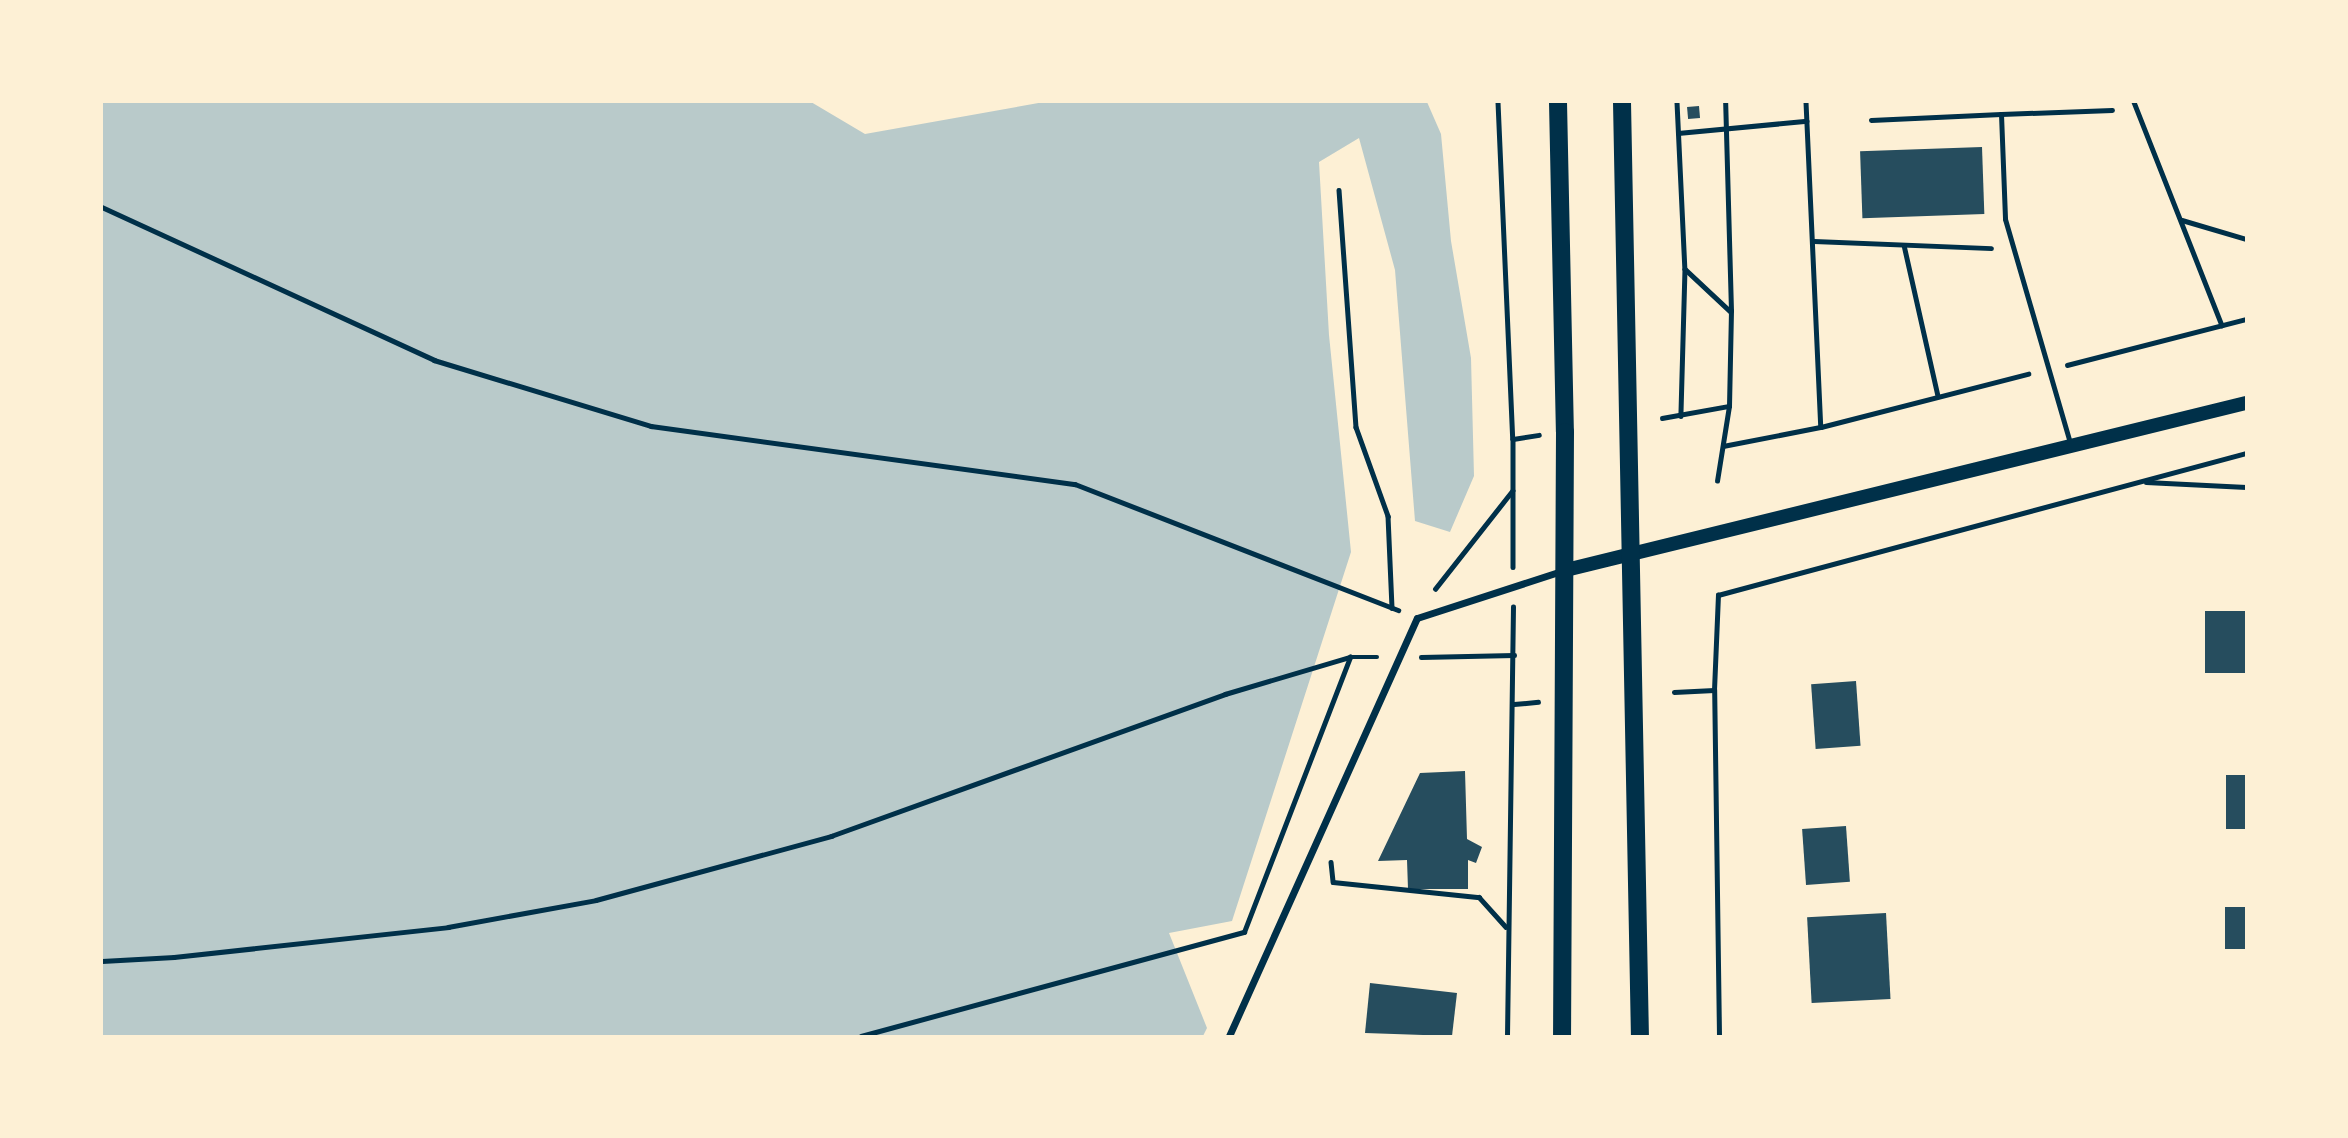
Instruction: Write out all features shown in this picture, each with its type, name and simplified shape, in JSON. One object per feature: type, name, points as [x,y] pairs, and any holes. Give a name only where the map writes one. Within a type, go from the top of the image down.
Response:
[{"type":"main road","points":[[1558,102],[1566,570],[1562,1037]]},
{"type":"main road","points":[[1622,102],[1633,555],[1640,1037]]},
{"type":"main road","points":[[1566,570],[2246,403]]},
{"type":"street","points":[[1229,1037],[1397,657],[1417,618],[1566,570]]},
{"type":"lane","points":[[1871,120],[2112,110]]},
{"type":"lane","points":[[2001,114],[2005,219],[2071,446]]},
{"type":"path","points":[[1498,102],[1513,439],[1514,704],[1507,929],[1507,1037]]},
{"type":"path","points":[[1677,102],[1685,269],[1681,415]]},
{"type":"path","points":[[1717,481],[1728,407],[1731,312],[1725,102]]},
{"type":"path","points":[[1806,102],[1821,427]]},
{"type":"path","points":[[2134,102],[2222,325]]},
{"type":"path","points":[[1678,133],[1806,121]]},
{"type":"path","points":[[1339,190],[1356,427],[1388,516],[1392,608]]},
{"type":"path","points":[[102,207],[434,360],[651,426],[1074,484],[1417,618],[1448,567],[1513,491]]},
{"type":"path","points":[[2182,220],[2246,239]]},
{"type":"path","points":[[1814,241],[2014,249]]},
{"type":"path","points":[[1904,245],[1938,396]]},
{"type":"path","points":[[1685,269],[1731,312]]},
{"type":"path","points":[[1723,446],[1821,427],[2246,319]]},
{"type":"path","points":[[1662,418],[1728,407]]},
{"type":"path","points":[[1513,439],[1539,435]]},
{"type":"path","points":[[1719,1037],[1714,690],[1718,595],[2246,453]]},
{"type":"path","points":[[2140,482],[2246,487]]},
{"type":"path","points":[[102,961],[174,957],[448,927],[675,881],[831,836],[1225,694],[1350,657],[1514,655]]},
{"type":"path","points":[[861,1037],[1244,932],[1350,657]]},
{"type":"path","points":[[1674,692],[1714,690]]},
{"type":"path","points":[[1514,704],[1540,702]]},
{"type":"path","points":[[1332,862],[1333,882],[1479,897],[1507,929]]},
{"type":"shaded area","points":[[102,102],[811,102],[865,134],[1044,102],[1427,102],[1441,134],[1451,241],[1471,358],[1474,476],[1450,532],[1415,521],[1395,270],[1359,138],[1319,162],[1329,335],[1351,552],[1232,921],[1169,933],[1207,1028],[1203,1036],[102,1036]]},
{"type":"building","points":[[1699,106],[1700,118],[1688,119],[1687,107]]},
{"type":"building","points":[[1982,147],[1984,214],[1862,218],[1860,151]]},
{"type":"building","points":[[2205,611],[2246,611],[2246,673],[2205,673]]},
{"type":"building","points":[[1856,681],[1861,746],[1816,749],[1811,684]]},
{"type":"building","points":[[1465,771],[1467,839],[1482,847],[1476,863],[1468,860],[1468,889],[1408,889],[1407,860],[1378,861],[1420,773]]},
{"type":"building","points":[[2226,775],[2246,775],[2246,829],[2226,829]]},
{"type":"building","points":[[1846,826],[1850,882],[1806,885],[1802,829]]},
{"type":"building","points":[[2225,907],[2246,907],[2246,949],[2225,949]]},
{"type":"building","points":[[1886,913],[1891,999],[1812,1003],[1807,917]]},
{"type":"building","points":[[1370,983],[1457,993],[1452,1036],[1365,1033]]}]
